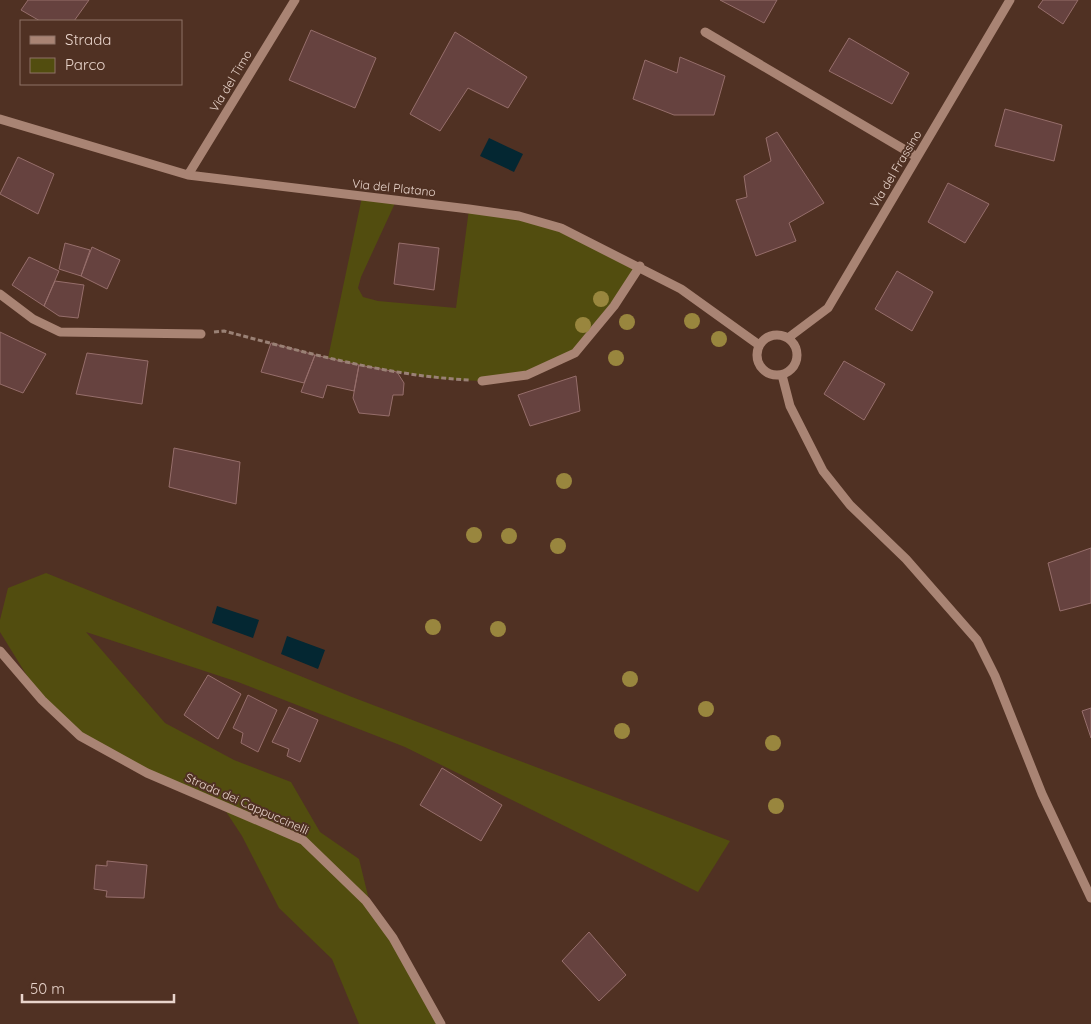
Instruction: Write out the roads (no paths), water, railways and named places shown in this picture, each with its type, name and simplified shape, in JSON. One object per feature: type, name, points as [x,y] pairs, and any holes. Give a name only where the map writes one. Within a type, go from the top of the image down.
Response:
[{"type":"street","name":"Via del Timo","points":[[188,175],[295,0]]},
{"type":"street","name":"Via del Frassino","points":[[788,338],[828,308],[1010,0]]},
{"type":"street","points":[[705,32],[917,157]]},
{"type":"street","name":"Via del Platano","points":[[0,119],[188,175],[519,216],[561,228],[640,266],[681,289],[759,345]]},
{"type":"street","points":[[482,381],[527,374],[575,354],[614,306],[640,266]]},
{"type":"street","points":[[0,294],[33,319],[60,332],[201,334]]},
{"type":"street","points":[[775,335],[788,338],[796,349],[796,362],[788,372],[768,374],[759,364],[757,352],[759,345],[764,340],[775,335]]},
{"type":"street","points":[[782,374],[790,406],[823,471],[850,506],[912,565],[978,640],[995,676],[1042,794],[1091,898]]},
{"type":"street","name":"Strada dei Cappuccinelli","points":[[0,651],[42,700],[80,736],[147,773],[303,840],[366,901],[393,938],[441,1024]]},
{"type":"water","points":[[489,138],[523,154],[514,172],[480,156]]},
{"type":"water","points":[[217,606],[259,620],[253,638],[212,623]]},
{"type":"water","points":[[287,636],[325,650],[318,669],[281,654]]}]
